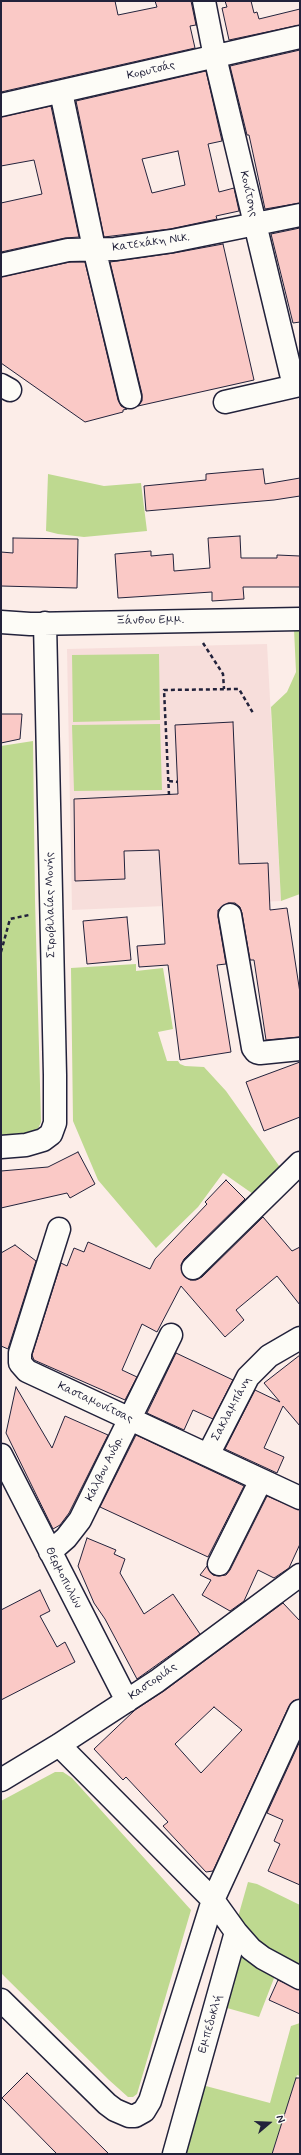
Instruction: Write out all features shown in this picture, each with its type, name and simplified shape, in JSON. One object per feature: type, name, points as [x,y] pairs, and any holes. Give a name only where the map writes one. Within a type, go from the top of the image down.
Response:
[{"type":"street","name":"Κονίτσης","points":[[204,1],[215,57],[255,226],[297,386]]},
{"type":"street","name":"Κορυτσάς","points":[[1,105],[300,37]]},
{"type":"street","points":[[61,92],[94,248],[130,397]]},
{"type":"street","name":"Κατεχάκη Νικ.","points":[[1,265],[68,250],[94,248],[116,249],[143,246],[255,226],[300,215]]},
{"type":"street","points":[[225,402],[297,386]]},
{"type":"street","name":"Ξάνθου Εμμ.","points":[[1,622],[45,623],[300,619]]},
{"type":"street","name":"Στροβιλαίας Μονής","points":[[1,1147],[26,1145],[43,1140],[50,1134],[55,1123],[52,912],[45,623]]},
{"type":"street","points":[[230,915],[253,1048],[256,1052],[260,1053],[300,1049]]},
{"type":"street","points":[[193,1268],[300,1163]]},
{"type":"street","name":"Κασταμονίτσας","points":[[59,1229],[20,1353],[20,1363],[27,1371],[300,1498]]},
{"type":"street","name":"Κάλβου Ανδρ.","points":[[50,1552],[66,1538],[80,1520],[171,1335]]},
{"type":"street","name":"Σακλαμπάνη","points":[[208,1455],[238,1394],[253,1371],[269,1356],[300,1338]]},
{"type":"street","name":"Θερμοπυλών","points":[[1,1455],[126,1701]]},
{"type":"street","points":[[219,1564],[261,1480]]},
{"type":"street","name":"Καστοριάς","points":[[1,1780],[60,1745],[126,1701],[300,1575]]},
{"type":"street","points":[[2,2004],[107,2104],[122,2114],[135,2116],[144,2111],[150,2101],[213,1900],[300,1711]]},
{"type":"street","points":[[60,1745],[213,1900],[236,1932],[251,1949],[263,1958],[300,1978]]},
{"type":"street","name":"Εμπεδοκλή","points":[[174,2154],[236,1932]]},
{"type":"path","points":[[201,641],[223,674],[224,688]]},
{"type":"path","points":[[169,795],[164,690],[239,689],[253,713]]},
{"type":"path","points":[[169,781],[178,782]]},
{"type":"path","points":[[1,952],[10,919],[52,912]]},
{"type":"shaded area","points":[[267,644],[281,901],[72,910],[67,649]]},
{"type":"green space","points":[[48,474],[104,486],[141,483],[147,531],[84,537],[46,531]]},
{"type":"green space","points":[[294,629],[300,629],[300,894],[281,901],[271,707],[287,692],[296,672]]},
{"type":"green space","points":[[159,654],[160,720],[73,722],[72,655]]},
{"type":"green space","points":[[160,724],[162,790],[74,791],[72,725]]},
{"type":"green space","points":[[33,741],[35,900],[41,1122],[37,1131],[26,1137],[1,1139],[1,746]]},
{"type":"green space","points":[[136,964],[136,971],[163,968],[173,1029],[158,1032],[167,1061],[178,1061],[180,1064],[185,1066],[204,1067],[226,1091],[282,1170],[256,1196],[223,1173],[198,1207],[156,1248],[98,1180],[73,1121],[71,968]]},
{"type":"green space","points":[[55,1772],[63,1772],[72,1778],[191,1910],[137,2094],[133,2097],[128,2097],[109,2080],[1,1973],[1,1801]]},
{"type":"green space","points":[[248,1882],[257,1884],[300,1905],[300,1969],[258,1945],[236,1924]]},
{"type":"green space","points":[[245,1953],[276,1973],[259,2017],[227,2008],[239,1957]]},
{"type":"green space","points":[[300,2023],[300,2076],[297,2075],[272,2154],[184,2154],[202,2085],[270,2103],[291,2026]]},
{"type":"building","points":[[1,1],[115,1],[118,15],[157,7],[155,1],[191,1],[196,25],[190,26],[195,48],[1,92]]},
{"type":"building","points":[[225,1],[251,1],[254,13],[257,12],[259,19],[300,9],[300,25],[229,40],[222,8],[227,7]]},
{"type":"building","points":[[300,50],[300,203],[265,209],[249,135],[247,135],[230,66]]},
{"type":"building","points":[[206,71],[222,141],[208,144],[219,192],[234,188],[239,211],[216,216],[217,219],[170,229],[104,237],[76,101]],"holes":[[[178,151],[185,185],[152,193],[142,159]]]},
{"type":"building","points":[[51,106],[79,237],[65,238],[1,252],[1,203],[42,194],[34,160],[1,166],[1,117]]},
{"type":"building","points":[[300,228],[300,322],[293,323],[271,234]]},
{"type":"building","points":[[223,244],[254,380],[138,406],[142,401],[142,394],[110,262]]},
{"type":"building","points":[[70,262],[85,262],[118,400],[121,406],[127,409],[123,410],[123,412],[85,422],[1,363],[1,277]]},
{"type":"building","points":[[263,469],[265,484],[300,478],[300,496],[274,500],[146,511],[144,486],[206,480],[206,474]]},
{"type":"building","points":[[240,536],[241,558],[277,558],[277,555],[300,556],[300,587],[243,587],[244,599],[212,601],[212,592],[118,598],[115,554],[151,551],[151,556],[173,554],[174,571],[210,568],[208,538]]},
{"type":"building","points":[[13,538],[78,539],[77,588],[1,586],[1,552],[13,553]]},
{"type":"building","points":[[1,714],[22,714],[20,739],[1,743]]},
{"type":"building","points":[[233,722],[239,864],[268,863],[270,910],[287,908],[300,993],[300,1037],[266,1040],[254,960],[250,960],[242,913],[240,907],[235,903],[228,903],[218,910],[226,964],[217,965],[231,1052],[180,1060],[168,965],[139,967],[137,946],[165,944],[159,850],[124,851],[125,879],[75,881],[74,799],[178,794],[175,725]]},
{"type":"building","points":[[127,917],[131,960],[87,964],[83,921]]},
{"type":"building","points":[[300,1062],[300,1117],[264,1131],[246,1082]]},
{"type":"building","points":[[78,1152],[95,1184],[70,1198],[67,1193],[1,1208],[1,1171],[48,1167]]},
{"type":"building","points":[[226,1180],[245,1199],[184,1259],[181,1265],[184,1276],[190,1280],[196,1280],[202,1277],[263,1217],[292,1251],[300,1247],[300,1305],[277,1276],[236,1310],[244,1320],[225,1337],[181,1286],[157,1332],[142,1324],[122,1370],[137,1377],[125,1400],[34,1360],[32,1355],[61,1263],[67,1266],[74,1248],[84,1252],[88,1242],[150,1269],[155,1259],[207,1204],[205,1202]]},
{"type":"building","points":[[15,1245],[36,1261],[8,1349],[1,1346],[1,1253]]},
{"type":"building","points":[[176,1353],[233,1380],[213,1419],[193,1410],[184,1430],[147,1413]]},
{"type":"building","points":[[300,1355],[300,1426],[283,1406],[264,1448],[284,1457],[277,1473],[225,1449],[255,1390],[280,1402],[264,1383]]},
{"type":"building","points":[[16,1387],[52,1448],[65,1416],[108,1435],[69,1513],[60,1525],[53,1529],[6,1433]]},
{"type":"building","points":[[136,1435],[244,1486],[208,1557],[100,1507]]},
{"type":"building","points":[[267,1496],[300,1510],[300,1544],[289,1568],[274,1578],[258,1570],[244,1601],[230,1611],[202,1595],[211,1580],[200,1575],[207,1566],[213,1575],[226,1575],[230,1570]]},
{"type":"building","points":[[87,1538],[116,1550],[114,1554],[125,1559],[120,1573],[144,1614],[173,1594],[200,1634],[137,1679],[105,1619],[94,1603],[78,1566]]},
{"type":"building","points":[[40,1590],[50,1611],[40,1616],[57,1647],[65,1642],[75,1662],[1,1700],[1,1610]]},
{"type":"building","points":[[283,1603],[300,1621],[300,1699],[293,1701],[289,1706],[213,1871],[206,1872],[163,1826],[168,1822],[126,1777],[123,1780],[94,1749],[135,1710],[164,1691]],"holes":[[[214,1707],[242,1730],[201,1773],[175,1744]]]},
{"type":"building","points":[[300,1741],[300,1885],[268,1871],[280,1844],[274,1841],[283,1820],[267,1813]]},
{"type":"building","points":[[278,1980],[300,1990],[300,2014],[269,2000]]},
{"type":"building","points":[[27,2073],[109,2154],[57,2154],[2,2098]]},
{"type":"building","points":[[296,2078],[300,2078],[300,2154],[272,2154]]}]
